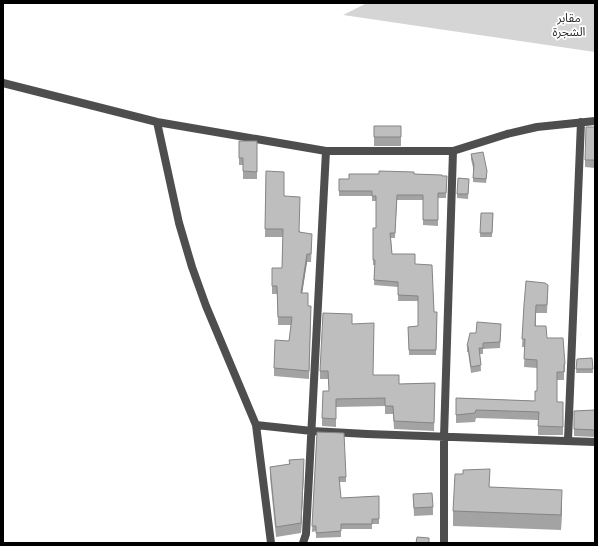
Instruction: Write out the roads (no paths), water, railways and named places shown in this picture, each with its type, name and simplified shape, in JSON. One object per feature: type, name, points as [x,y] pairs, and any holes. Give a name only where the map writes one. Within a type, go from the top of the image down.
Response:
[{"type":"street","points":[[3,83],[157,122],[326,151],[453,151],[507,134],[537,127],[595,121]]},
{"type":"street","points":[[157,122],[179,223],[192,267],[206,306],[256,425],[271,543]]},
{"type":"street","points":[[568,440],[581,122]]},
{"type":"street","points":[[303,543],[306,534],[326,151]]},
{"type":"street","points":[[444,543],[444,437],[453,151]]},
{"type":"street","points":[[256,425],[312,431],[595,442]]},
{"type":"park label","name":"مقابر الشجرة","points":[[569,25]]}]
